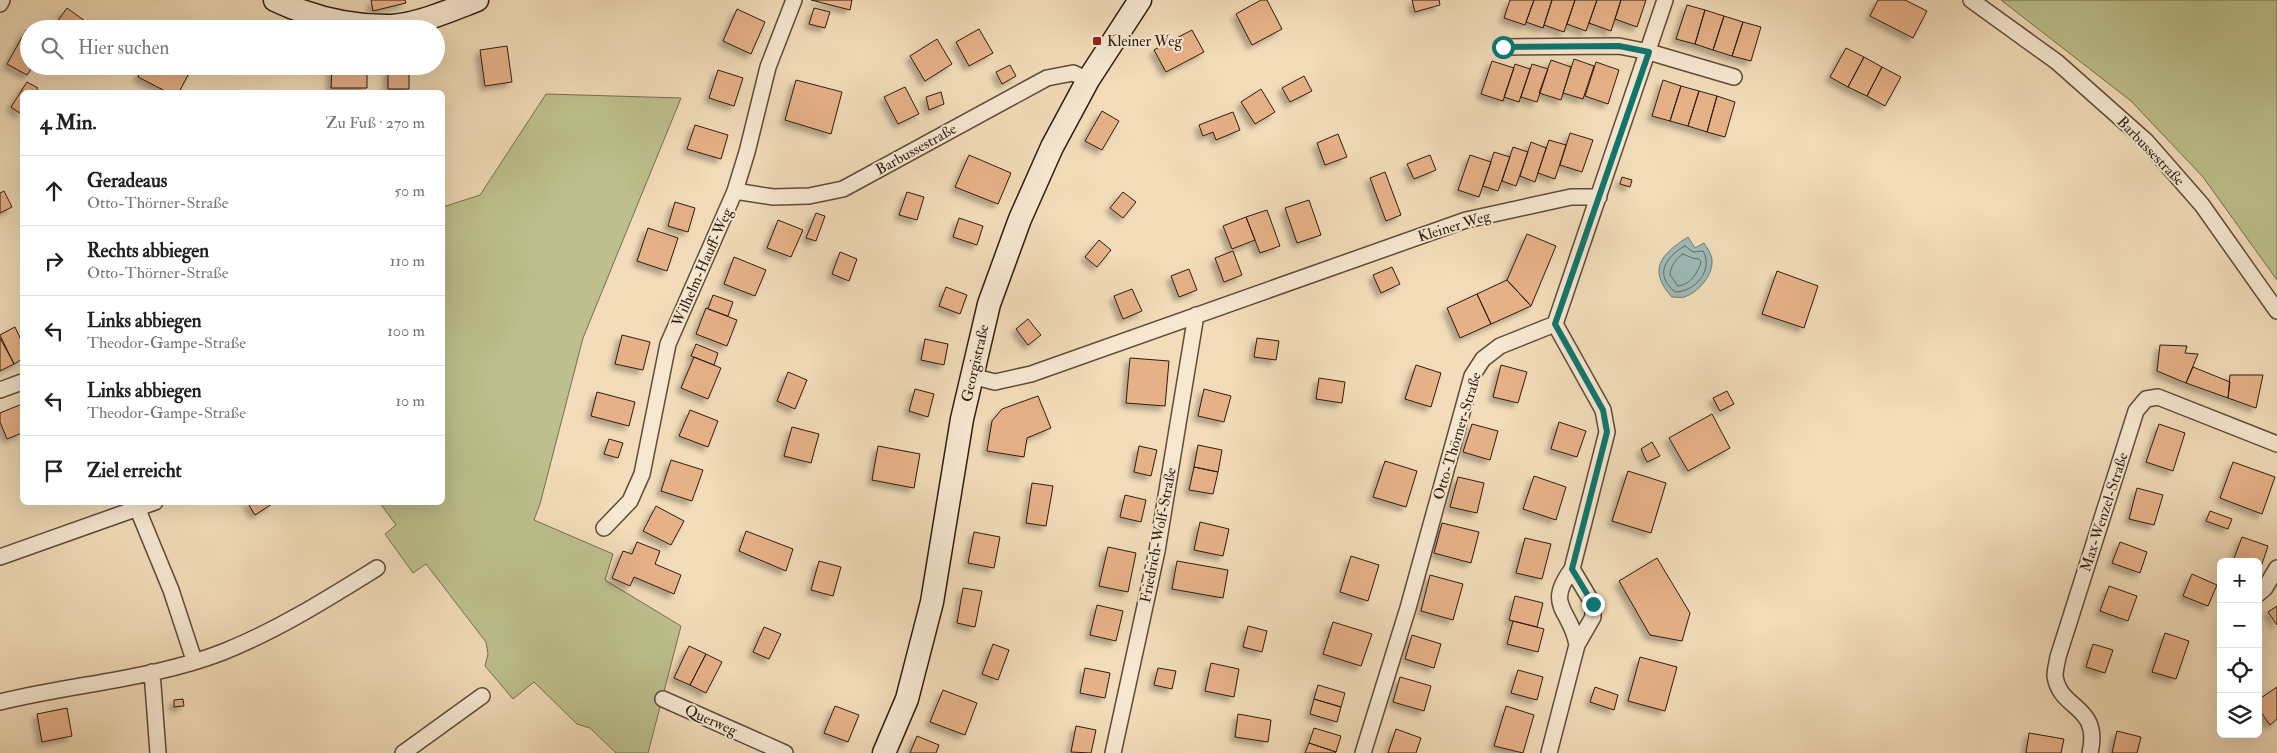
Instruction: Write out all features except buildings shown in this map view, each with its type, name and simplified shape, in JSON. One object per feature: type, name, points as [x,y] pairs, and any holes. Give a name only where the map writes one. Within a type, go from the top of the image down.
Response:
[{"type":"street","points":[[0,4],[2,0]]},
{"type":"street","points":[[275,0],[298,11],[332,20]]},
{"type":"street","points":[[419,20],[440,15],[477,0]]},
{"type":"street","name":"Wilhelm-Hauff-Weg","points":[[604,528],[630,501],[642,474],[668,344],[735,191],[747,152],[768,67],[794,0]]},
{"type":"street","name":"Georgistraße","points":[[884,753],[907,699],[932,602],[959,437],[971,376],[989,304],[1020,219],[1052,147],[1088,80],[1140,0]]},
{"type":"street","points":[[1577,645],[1575,633],[1560,607],[1559,596],[1564,581],[1572,569],[1607,432],[1603,410],[1555,324],[1649,52],[1665,0]]},
{"type":"street","name":"Barbussestraße","points":[[1972,0],[2057,62],[2146,141],[2202,205],[2277,311]]},
{"type":"street","points":[[1503,47],[1619,46],[1649,52],[1734,77]]},
{"type":"street","name":"Barbussestraße","points":[[735,191],[772,197],[809,196],[843,188],[875,173],[976,115],[1047,78],[1073,73],[1088,80]]},
{"type":"street","name":"Kleiner Weg","points":[[971,376],[995,382],[1031,374],[1466,220],[1571,197],[1599,197]]},
{"type":"street","name":"Friedrich-Wolf-Straße","points":[[1112,753],[1157,551],[1196,315]]},
{"type":"street","name":"Otto-Thörner-Straße","points":[[1363,753],[1408,608],[1472,376],[1483,359],[1500,346],[1555,324]]},
{"type":"street","points":[[0,390],[20,383]]},
{"type":"street","name":"Max-Wenzel-Straße","points":[[2090,753],[2092,741],[2091,723],[2059,690],[2055,675],[2058,657],[2136,411],[2146,399],[2158,397],[2277,444]]},
{"type":"street","points":[[0,558],[149,505]]},
{"type":"street","points":[[138,510],[171,590],[194,660]]},
{"type":"street","points":[[0,702],[152,672],[222,652],[272,630],[312,609],[377,568]]},
{"type":"street","points":[[2262,591],[2277,568]]},
{"type":"street","points":[[1549,753],[1577,645],[1593,617],[1593,604],[1572,569]]},
{"type":"street","points":[[152,672],[158,753]]},
{"type":"street","points":[[403,753],[482,696]]},
{"type":"street","name":"Querweg","points":[[663,699],[785,753]]},
{"type":"green space","points":[[2001,0],[2277,0],[2277,280],[2203,177],[2131,101]]},
{"type":"green space","points":[[546,94],[681,98],[583,338],[540,504],[534,520],[613,554],[605,580],[681,626],[648,753],[616,753],[590,728],[577,724],[534,682],[513,699],[485,666],[488,654],[486,642],[426,564],[413,573],[385,534],[396,525],[381,505],[445,505],[445,206],[480,195]]},
{"type":"water","points":[[1688,237],[1695,248],[1704,243],[1711,256],[1712,266],[1704,283],[1694,292],[1684,297],[1672,297],[1660,279],[1660,263],[1664,256]]},
{"type":"place","name":"Kleiner Weg","points":[[1097,41]]},
{"type":"route","points":[[1503,47],[1619,46],[1649,52],[1555,324],[1603,410],[1607,432],[1572,569],[1593,604]]}]
